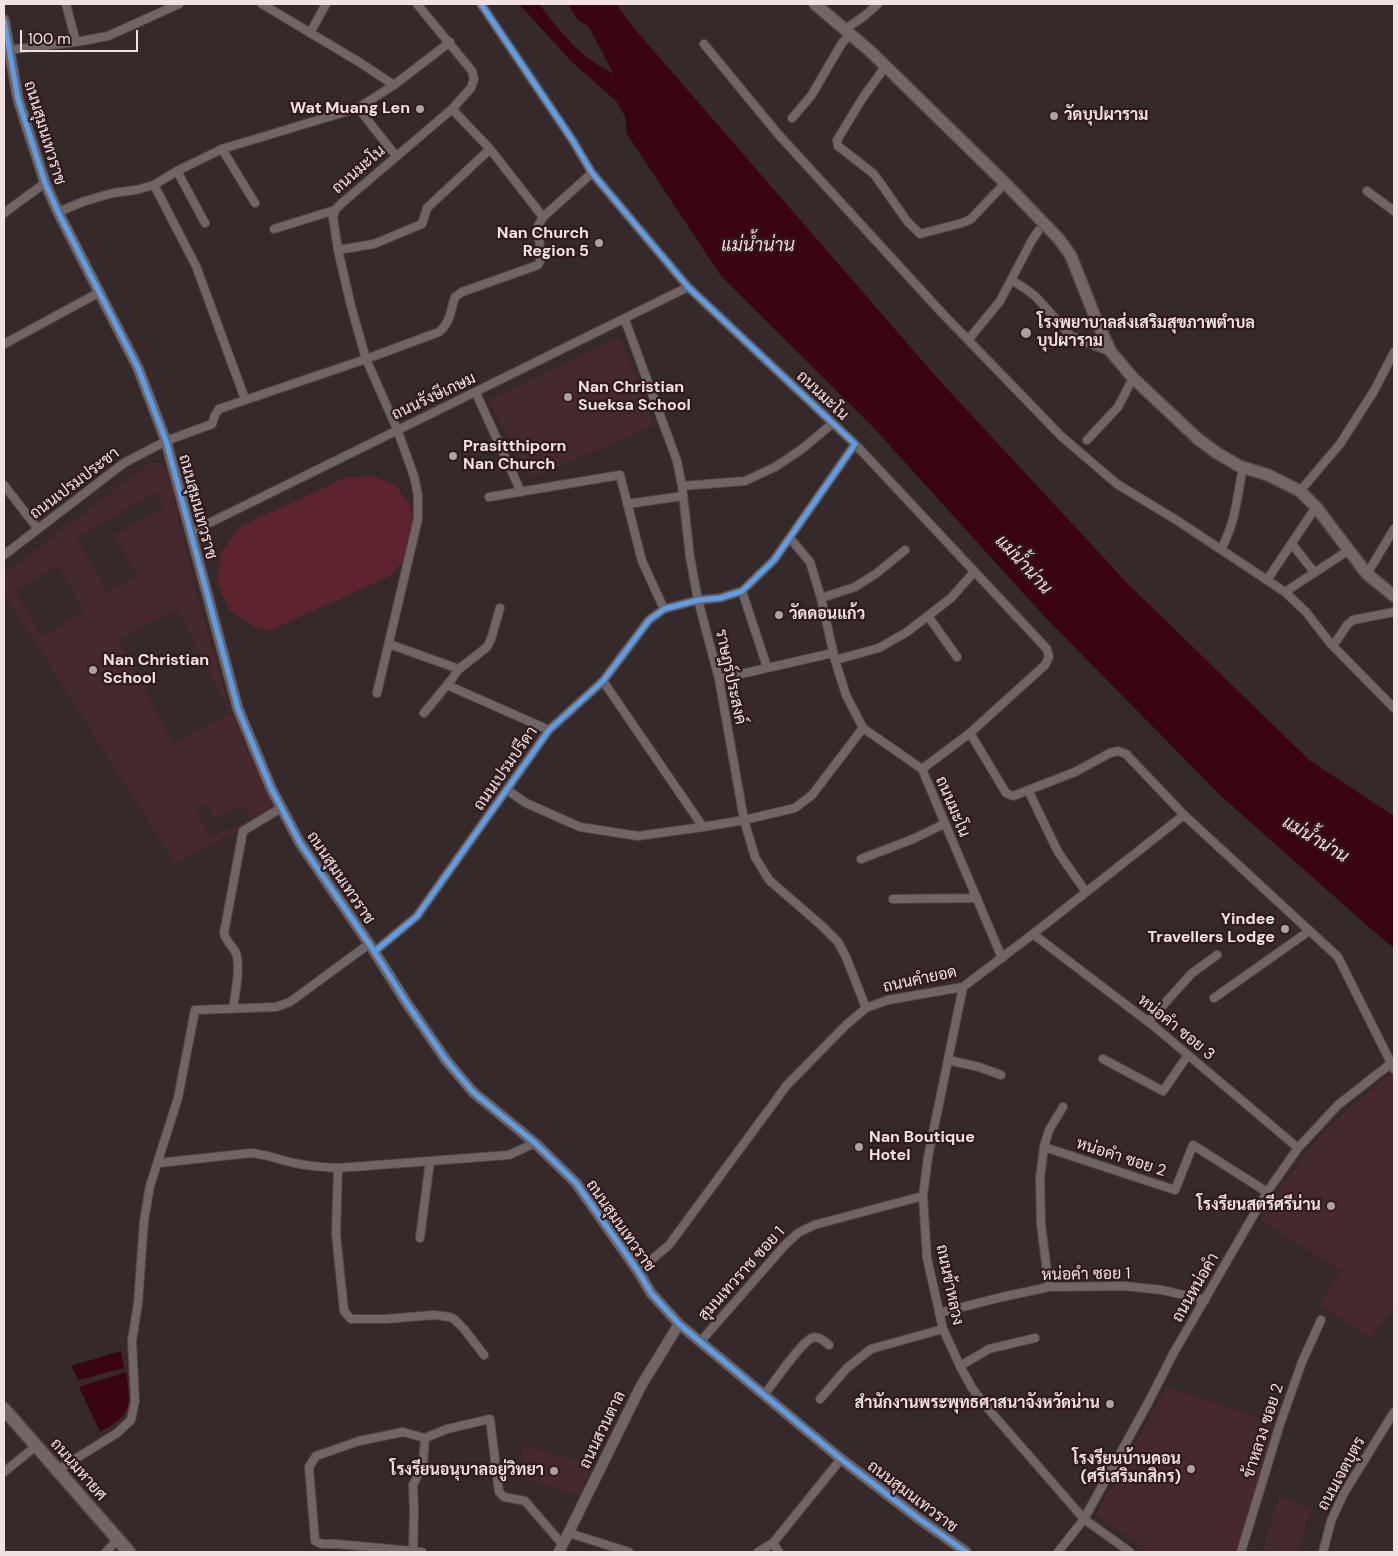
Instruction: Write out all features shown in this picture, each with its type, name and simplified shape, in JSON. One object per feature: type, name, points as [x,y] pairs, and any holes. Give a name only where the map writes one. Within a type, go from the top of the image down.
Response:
[{"type":"main road","points":[[815,4],[885,67],[1059,239],[1071,256],[1111,352],[1133,378],[1198,439],[1217,453],[1243,467],[1268,475],[1300,491],[1316,508],[1367,574],[1394,596]]},
{"type":"main road","name":"ถนนมหายศ","points":[[4,1409],[128,1552]]},
{"type":"street","points":[[66,4],[76,42]]},
{"type":"street","points":[[9,50],[108,36],[177,4]]},
{"type":"street","points":[[262,4],[394,86]]},
{"type":"street","points":[[310,33],[326,4]]},
{"type":"street","name":"ถนนมะโน","points":[[377,693],[418,519],[418,496],[414,476],[397,430],[366,359],[351,306],[338,250],[333,218],[335,210],[342,202],[452,109],[471,88],[474,79],[472,71],[417,4]]},
{"type":"street","name":"ถนนมะโน","points":[[481,4],[592,173],[688,288],[855,444],[1047,649],[1049,657],[1045,665],[970,733]]},
{"type":"street","points":[[792,118],[810,96],[848,32],[878,4]]},
{"type":"street","name":"ถนนสุมนเทวราช","points":[[4,20],[18,99],[45,183],[138,368],[166,441],[238,709],[271,788],[300,843],[446,1060],[473,1092],[535,1143],[576,1183],[638,1271],[651,1293],[679,1324],[841,1459],[966,1552]]},
{"type":"street","points":[[58,212],[94,198],[154,185],[177,171],[222,149],[358,108],[394,86],[450,42]]},
{"type":"street","points":[[704,44],[778,134],[968,340],[1061,436],[1117,484],[1178,521],[1285,592],[1306,612],[1333,646],[1394,708]]},
{"type":"street","points":[[885,67],[847,124],[838,140],[838,146],[874,174],[907,221],[920,234],[971,219],[1004,184]]},
{"type":"street","points":[[358,108],[396,156]]},
{"type":"street","points":[[452,109],[490,149],[543,217],[592,173]]},
{"type":"street","points":[[222,149],[255,203]]},
{"type":"street","points":[[338,250],[374,244],[422,224],[428,208],[490,149]]},
{"type":"street","points":[[177,171],[205,223]]},
{"type":"street","points":[[4,213],[45,183]]},
{"type":"street","points":[[154,185],[196,266],[245,399]]},
{"type":"street","points":[[1367,191],[1394,211]]},
{"type":"street","points":[[274,229],[335,210]]},
{"type":"street","name":"ถนนเปรมประชา","points":[[4,555],[124,463],[166,441],[209,426],[212,424],[219,409],[440,332],[446,327],[449,320],[454,297],[462,292],[538,265],[541,259],[538,226],[543,217]]},
{"type":"street","points":[[968,340],[1000,301],[1038,231]]},
{"type":"street","points":[[1011,280],[1036,297],[1071,336],[1111,352]]},
{"type":"street","name":"ถนนรังษีเกษม","points":[[191,532],[688,288]]},
{"type":"street","points":[[4,344],[100,292]]},
{"type":"street","name":"ราษฎร์ประสงค์","points":[[625,320],[677,460],[682,486],[690,557],[698,600],[719,679],[744,820],[754,857],[769,880],[838,942],[846,957],[866,1008]]},
{"type":"street","points":[[1300,491],[1340,444],[1374,391],[1394,352]]},
{"type":"street","points":[[1087,440],[1118,407],[1133,378]]},
{"type":"street","points":[[476,393],[521,492]]},
{"type":"street","points":[[682,486],[745,481],[775,467],[802,449],[833,423]]},
{"type":"street","points":[[790,538],[855,444]]},
{"type":"street","points":[[1220,549],[1234,518],[1243,467]]},
{"type":"street","points":[[489,497],[620,475],[642,561],[664,609]]},
{"type":"street","points":[[4,485],[38,529]]},
{"type":"street","points":[[627,504],[683,496]]},
{"type":"street","points":[[1268,580],[1316,508]]},
{"type":"street","points":[[1367,574],[1394,529]]},
{"type":"street","name":"ถนนมะโน","points":[[790,538],[810,562],[846,695],[863,728],[922,769],[1002,958]]},
{"type":"street","name":"ถนนเปรมปรีดา","points":[[158,1163],[178,1098],[195,1010],[276,1007],[290,1002],[417,916],[548,730],[603,681],[649,620],[664,609],[698,600],[720,598],[742,591],[774,560],[790,538]]},
{"type":"street","points":[[1292,544],[1314,572]]},
{"type":"street","points":[[821,598],[855,587],[905,550]]},
{"type":"street","points":[[1285,592],[1349,550]]},
{"type":"street","points":[[719,679],[767,667],[878,648],[907,632],[951,598],[974,572]]},
{"type":"street","points":[[742,591],[767,667]]},
{"type":"street","points":[[424,713],[459,669],[488,647],[500,608]]},
{"type":"street","points":[[1333,646],[1347,625],[1353,620],[1394,612]]},
{"type":"street","points":[[928,616],[957,657]]},
{"type":"street","points":[[389,644],[459,669]]},
{"type":"street","points":[[603,681],[703,828]]},
{"type":"street","points":[[447,685],[548,730]]},
{"type":"street","points":[[507,790],[526,803],[580,827],[638,836],[703,828],[795,808],[812,795],[863,728]]},
{"type":"street","points":[[922,769],[970,733],[1006,793],[1013,796],[1075,772],[1110,753],[1118,751],[1126,754],[1184,815],[1338,957],[1393,1064]]},
{"type":"street","points":[[1028,790],[1058,852],[1086,892]]},
{"type":"street","points":[[234,1009],[236,954],[225,938],[224,933],[243,831],[281,808]]},
{"type":"street","name":"ถนนคำยอด","points":[[638,1271],[669,1245],[787,1085],[846,1025],[866,1008],[888,1000],[963,987],[1184,815]]},
{"type":"street","points":[[861,859],[913,839],[944,824]]},
{"type":"street","points":[[893,899],[977,898]]},
{"type":"street","points":[[1214,998],[1309,931]]},
{"type":"street","name":"หน่อคำ ซอย 3","points":[[1033,934],[1148,1022],[1298,1148]]},
{"type":"street","points":[[1148,1022],[1191,974],[1216,955]]},
{"type":"street","name":"ถนนข้าหลวง","points":[[963,987],[928,1157],[923,1196],[928,1258],[943,1329],[972,1388],[984,1404],[1084,1519],[1130,1552]]},
{"type":"street","points":[[1103,1058],[1164,1091],[1188,1055]]},
{"type":"street","points":[[948,1060],[979,1067],[1001,1075]]},
{"type":"street","name":"ถนนหน่อคำ","points":[[1058,1552],[1084,1519],[1174,1354],[1267,1192],[1298,1148],[1338,1105],[1393,1064]]},
{"type":"street","points":[[1049,1287],[1041,1224],[1040,1178],[1044,1147],[1049,1130],[1063,1107]]},
{"type":"street","points":[[56,1471],[117,1433],[131,1420],[136,1401],[132,1341],[138,1303],[144,1221],[150,1186],[158,1163],[251,1153],[265,1154],[287,1162],[314,1167],[338,1168],[509,1155],[535,1143]]},
{"type":"street","name":"หน่อคำ ซอย 2","points":[[1044,1147],[1174,1190],[1193,1145],[1267,1192]]},
{"type":"street","points":[[420,1238],[430,1161]]},
{"type":"street","points":[[338,1168],[336,1234],[344,1311],[351,1319],[386,1319],[434,1315],[450,1317],[464,1329],[484,1355]]},
{"type":"street","name":"สุมนเทวราช ซอย 1","points":[[700,1342],[785,1245],[798,1233],[814,1225],[923,1196]]},
{"type":"street","name":"หน่อคำ ซอย 1","points":[[939,1313],[1002,1296],[1049,1287],[1124,1286],[1162,1290],[1205,1300]]},
{"type":"street","name":"ข้าหลวง ซอย 2","points":[[1241,1552],[1280,1424],[1302,1362],[1321,1320]]},
{"type":"street","name":"ถนนสวนตาล","points":[[561,1549],[641,1386],[679,1324]]},
{"type":"street","points":[[820,1399],[847,1368],[871,1349],[943,1329]]},
{"type":"street","points":[[764,1395],[808,1340],[817,1337],[829,1345]]},
{"type":"street","points":[[960,1366],[989,1349],[1036,1338]]},
{"type":"street","name":"ถนนเจตบุตร","points":[[1323,1552],[1331,1520],[1344,1493],[1394,1412]]},
{"type":"street","points":[[422,1552],[336,1548],[315,1541],[309,1467],[316,1456],[359,1441],[403,1432],[425,1438],[447,1429],[490,1419],[499,1492],[504,1496],[525,1501],[561,1549]]},
{"type":"street","points":[[413,1551],[413,1485],[423,1464],[425,1438]]},
{"type":"street","points":[[4,1472],[36,1446]]},
{"type":"street","points":[[758,1552],[773,1543],[841,1459]]},
{"type":"street","points":[[569,1533],[629,1552]]},
{"type":"street","points":[[106,1552],[117,1540]]},
{"type":"street","points":[[773,1543],[779,1552]]},
{"type":"shaded area","points":[[620,337],[654,426],[531,478],[488,400]]},
{"type":"shaded area","name":"Nan Christian School","points":[[150,463],[161,463],[169,476],[194,584],[227,700],[248,752],[277,811],[175,863],[4,593],[4,574]],"holes":[[[156,492],[164,507],[114,535],[137,575],[108,592],[76,538]],[[58,566],[84,611],[41,637],[15,591]],[[177,609],[230,713],[173,744],[119,639]],[[207,803],[214,818],[243,805],[250,820],[210,838],[196,808]]]},
{"type":"shaded area","points":[[374,476],[396,486],[410,506],[415,528],[409,554],[390,576],[271,630],[257,628],[230,611],[217,584],[221,553],[238,528],[344,478]]},
{"type":"shaded area","name":"โรงรียนสตรีศรีน่าน","points":[[1394,1070],[1394,1308],[1370,1338],[1319,1304],[1341,1271],[1260,1220],[1276,1193],[1321,1134]]},
{"type":"shaded area","name":"โรงรียนบ้านดอน (ศรีเสริมกสิกร)","points":[[1167,1386],[1275,1424],[1236,1552],[1148,1552],[1096,1514]]},
{"type":"shaded area","name":"โรงรียนอนุบาลอยู่วิทยา","points":[[523,1445],[591,1465],[581,1496],[519,1477]]},
{"type":"shaded area","points":[[1279,1496],[1311,1509],[1298,1552],[1262,1552]]},
{"type":"water","name":"แม่น้ำน่าน","points":[[519,4],[539,4],[563,34],[581,52],[613,73],[589,27],[577,19],[568,4],[616,4],[632,26],[939,380],[1128,584],[1309,760],[1394,816],[1394,948],[1221,796],[1044,616],[873,427],[721,276],[627,134],[625,116],[616,101],[572,62]]},
{"type":"water","points":[[121,1351],[124,1368],[79,1380],[71,1366]]},
{"type":"water","points":[[126,1372],[129,1394],[127,1409],[119,1420],[100,1432],[79,1387]]},
{"type":"cycle path","points":[[374,952],[417,916],[549,730],[603,681],[649,620],[664,609],[698,600],[720,598],[742,591],[774,560],[855,444],[688,287],[592,173],[573,141],[481,4]]},
{"type":"cycle path","points":[[4,20],[18,99],[45,183],[138,368],[166,441],[238,709],[271,788],[300,843],[446,1060],[473,1092],[535,1143],[576,1183],[638,1271],[651,1293],[679,1324],[841,1459],[966,1552]]},
{"type":"place","name":"Wat Muang Len","points":[[420,109]]},
{"type":"place","name":"วัดบุปผาราม","points":[[1054,116]]},
{"type":"place","name":"Nan Church Region 5","points":[[599,243]]},
{"type":"place","name":"โรงพยาบาลส่งเสริมสุขภาพตำบล บุปผาราม","points":[[1026,333]]},
{"type":"place","name":"Nan Christian Sueksa School","points":[[568,397]]},
{"type":"place","name":"Prasitthiporn Nan Church","points":[[453,456]]},
{"type":"place","name":"วัดดอนแก้ว","points":[[779,615]]},
{"type":"place","name":"Nan Christian School","points":[[93,670]]},
{"type":"place","name":"Yindee Travellers Lodge","points":[[1285,929]]},
{"type":"place","name":"Nan Boutique Hotel","points":[[859,1147]]},
{"type":"place","name":"โรงรียนสตรีศรีน่าน","points":[[1331,1206]]},
{"type":"place","name":"สำนักงานพระพุทธศาสนาจังหวัดน่าน","points":[[1110,1404]]},
{"type":"place","name":"โรงรียนบ้านดอน (ศรีเสริมกสิกร)","points":[[1191,1469]]},
{"type":"place","name":"โรงรียนอนุบาลอยู่วิทยา","points":[[554,1471]]}]
